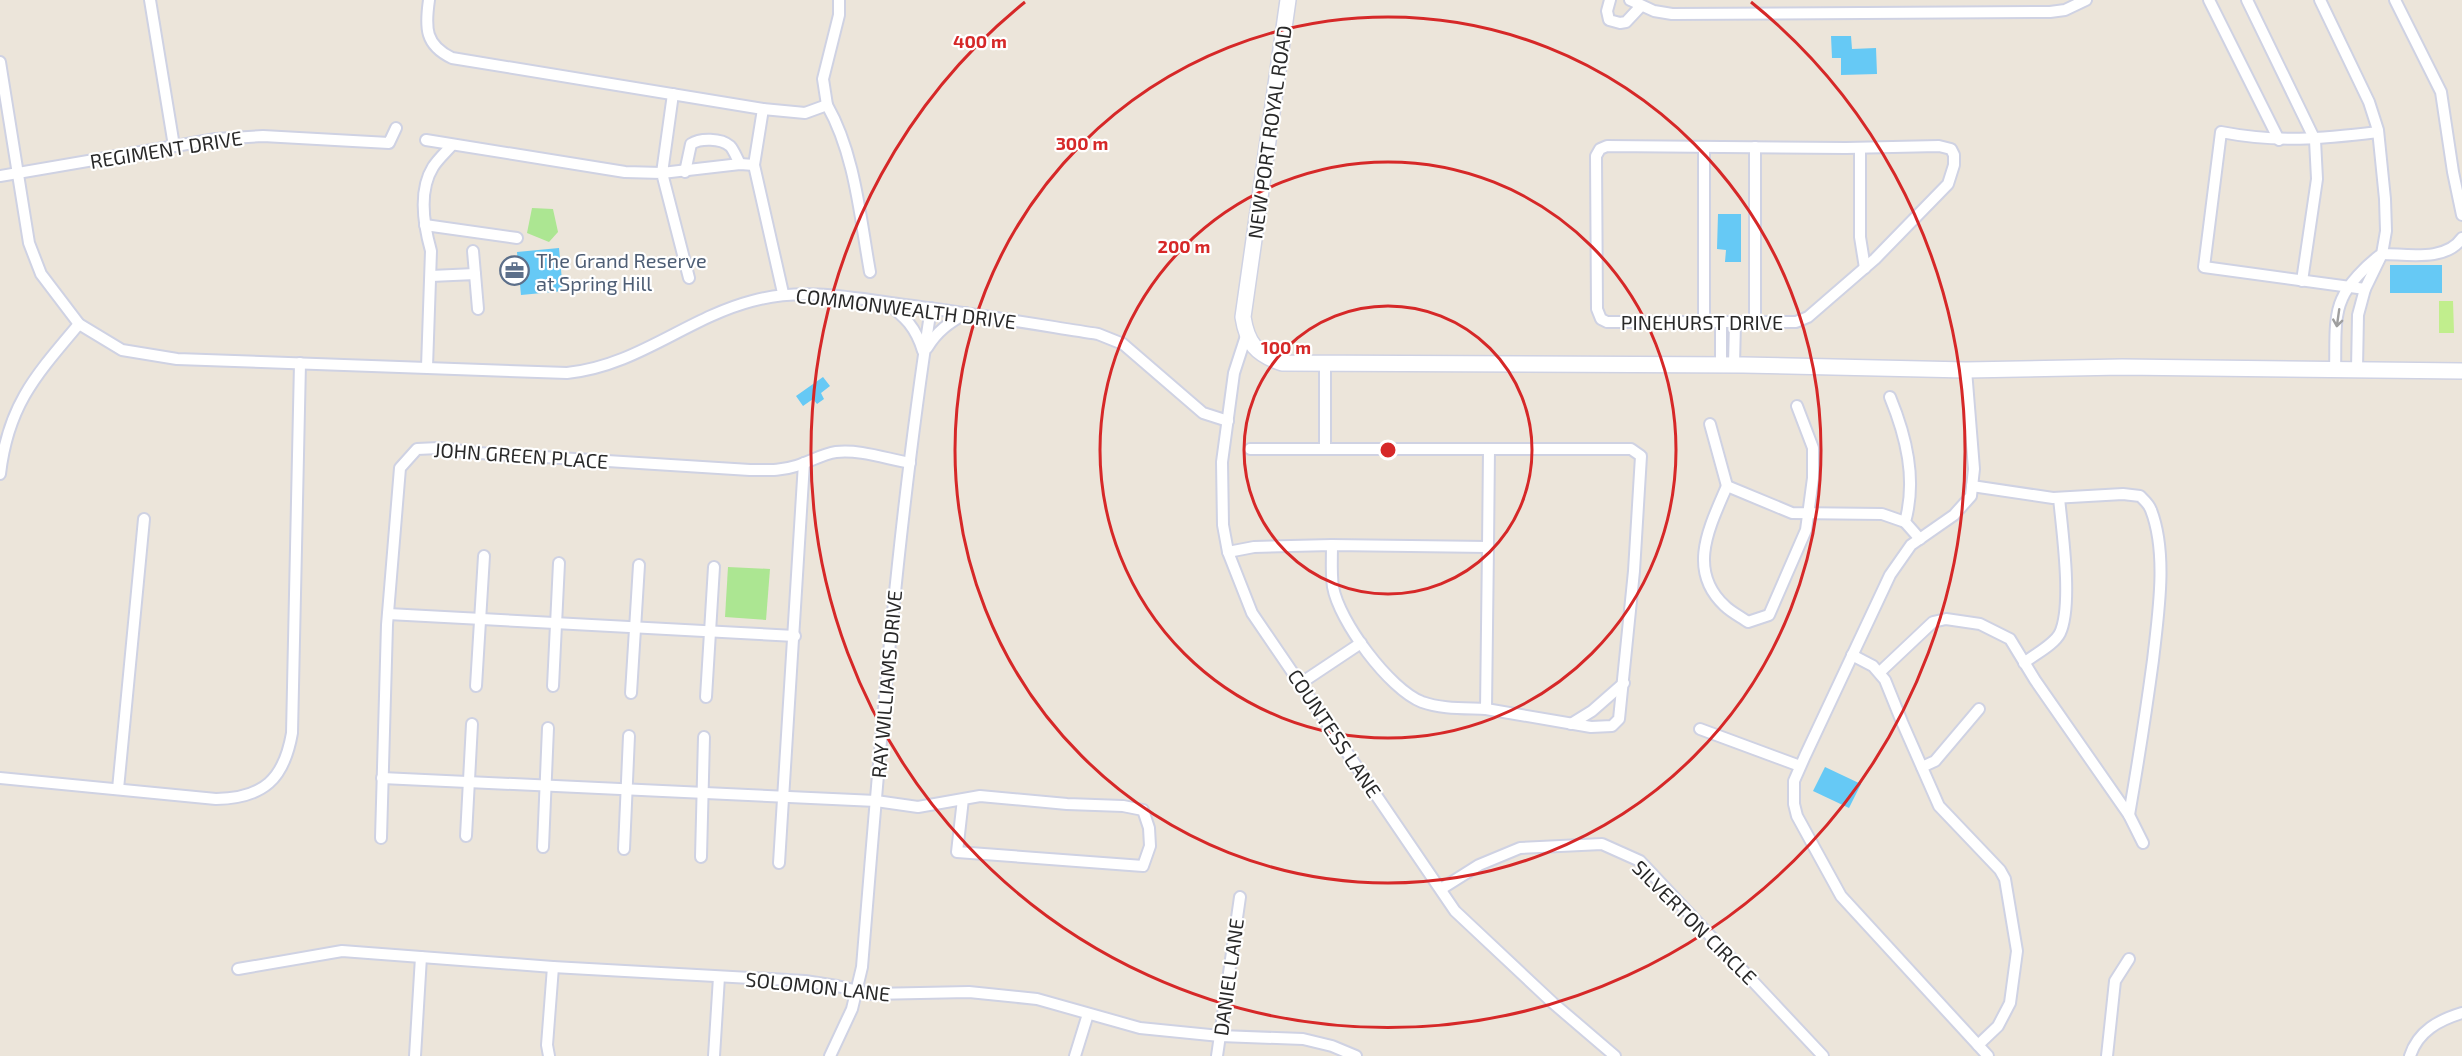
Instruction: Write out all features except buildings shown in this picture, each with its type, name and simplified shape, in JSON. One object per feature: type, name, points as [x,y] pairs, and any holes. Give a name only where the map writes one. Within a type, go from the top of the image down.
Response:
[{"type":"main road","name":"NEW PORT ROYAL ROAD","points":[[1246,336],[1243,317],[1288,0]]},
{"type":"main road","points":[[1246,336],[1259,353],[1274,360],[1325,364],[1727,365],[1966,370],[2122,367],[2462,371]]},
{"type":"street","points":[[150,0],[174,146]]},
{"type":"street","points":[[429,0],[430,42],[437,51],[452,58],[762,109],[805,112],[827,105]]},
{"type":"street","points":[[839,0],[839,15],[823,79],[827,105],[838,124],[855,188],[870,272]]},
{"type":"street","points":[[1610,0],[1607,11],[1609,20],[1616,23],[1626,22],[1641,6]]},
{"type":"street","points":[[1630,0],[1654,11],[1672,14],[2065,10],[2086,0]]},
{"type":"street","points":[[1844,0],[1844,12]]},
{"type":"street","points":[[1881,0],[1881,12]]},
{"type":"street","points":[[1996,0],[1996,12]]},
{"type":"street","points":[[2209,0],[2279,140]]},
{"type":"street","points":[[2247,0],[2315,140],[2317,179],[2302,281]]},
{"type":"street","points":[[2320,0],[2369,102],[2378,132],[2385,199],[2386,231],[2382,254],[2365,289],[2358,315],[2357,369]]},
{"type":"street","points":[[2395,0],[2441,92],[2462,215]]},
{"type":"street","points":[[0,62],[28,243],[41,274],[79,324],[23,395],[3,443],[0,474]]},
{"type":"street","points":[[673,94],[662,173],[689,278]]},
{"type":"street","points":[[762,109],[754,165],[783,294]]},
{"type":"street","name":"REGIMENT DRIVE","points":[[0,176],[216,139],[263,136],[389,143],[396,128]]},
{"type":"street","points":[[2365,289],[2204,267],[2221,132],[2279,140],[2315,140],[2378,132]]},
{"type":"street","points":[[426,140],[625,172],[685,172],[740,164],[754,165]]},
{"type":"street","points":[[685,172],[690,144],[698,140],[722,142],[731,147],[740,164]]},
{"type":"street","points":[[427,367],[431,251],[425,225],[427,183],[433,168],[452,145]]},
{"type":"street","name":"PINEHURST DRIVE","points":[[1607,146],[1704,147],[1939,146],[1951,149],[1954,155],[1954,165],[1948,184],[1865,268],[1808,317],[1796,322],[1607,322],[1600,319],[1597,309],[1596,168],[1596,156],[1600,149],[1607,146]]},
{"type":"street","points":[[1704,147],[1704,322]]},
{"type":"street","points":[[1755,147],[1755,322]]},
{"type":"street","points":[[1860,148],[1860,237],[1865,268]]},
{"type":"street","points":[[425,225],[518,238]]},
{"type":"street","points":[[2335,369],[2341,299],[2373,261],[2382,254],[2438,254],[2457,245],[2462,238]]},
{"type":"street","points":[[473,251],[478,309]]},
{"type":"street","points":[[431,276],[475,274]]},
{"type":"street","name":"COMMONWEALTH DRIVE","points":[[79,324],[122,350],[151,356],[567,373],[586,371],[624,360],[749,301],[783,294],[846,297],[1098,334],[1123,344],[1203,413],[1228,422]]},
{"type":"street","points":[[885,302],[906,317],[918,335],[924,354]]},
{"type":"street","name":"RAY WILLIAMS DRIVE","points":[[830,1056],[843,1030],[857,992],[862,967],[893,607],[931,308]]},
{"type":"street","points":[[924,354],[933,337],[948,324],[966,314]]},
{"type":"street","points":[[1721,322],[1727,365]]},
{"type":"street","points":[[1727,365],[1735,322]]},
{"type":"street","name":"COUNTESS LANE","points":[[1246,336],[1234,373],[1222,462],[1223,525],[1228,552],[1252,613],[1455,911],[1553,1003],[1615,1056]]},
{"type":"street","points":[[0,778],[216,799],[238,799],[260,790],[274,778],[287,758],[292,733],[300,363]]},
{"type":"street","points":[[1325,364],[1325,449]]},
{"type":"street","points":[[1966,370],[1974,469],[1971,496],[1965,506],[1911,545],[1890,575],[1800,766],[1792,793],[1797,816],[1841,896],[1988,1056]]},
{"type":"street","points":[[1890,396],[1902,427],[1910,470],[1910,505],[1905,522]]},
{"type":"street","points":[[1710,424],[1727,486],[1707,533],[1704,569],[1709,584],[1725,606],[1748,622],[1769,615],[1806,530],[1813,478],[1813,448],[1797,406]]},
{"type":"street","name":"JOHN GREEN PLACE","points":[[381,838],[388,614],[400,468],[417,449],[439,448],[479,453],[775,471],[836,452],[857,453],[910,463]]},
{"type":"street","points":[[1250,449],[1630,449],[1641,456],[1624,683],[1619,718],[1612,726],[1591,727],[1486,709],[1423,702],[1405,694],[1390,680],[1361,643],[1338,604],[1333,586],[1332,545]]},
{"type":"street","points":[[1486,709],[1489,449]]},
{"type":"street","points":[[779,863],[795,636],[804,463]]},
{"type":"street","points":[[1727,486],[1792,513],[1882,514],[1905,522],[1920,539]]},
{"type":"street","points":[[1972,486],[2059,498],[2123,494],[2140,496],[2151,507],[2156,527],[2160,587],[2147,708],[2129,815]]},
{"type":"street","points":[[2024,663],[2056,639],[2061,632],[2066,582],[2059,498]]},
{"type":"street","points":[[118,789],[144,519]]},
{"type":"street","points":[[1228,552],[1254,547],[1332,545],[1488,547]]},
{"type":"street","points":[[476,686],[484,556]]},
{"type":"street","points":[[554,686],[559,563]]},
{"type":"street","points":[[631,693],[639,566]]},
{"type":"street","points":[[706,697],[714,567]]},
{"type":"street","points":[[388,614],[795,636]]},
{"type":"street","points":[[1880,672],[1933,622],[1946,619],[1980,624],[2010,639],[2024,663],[2129,815],[2143,843]]},
{"type":"street","points":[[1301,683],[1361,643]]},
{"type":"street","points":[[1852,656],[1880,672],[1944,812],[2000,870],[2005,879],[2017,951],[2010,1003],[1998,1026],[1978,1045]]},
{"type":"street","points":[[1570,724],[1592,711],[1624,683]]},
{"type":"street","points":[[1922,767],[1935,761],[1979,709]]},
{"type":"street","points":[[466,836],[472,724]]},
{"type":"street","points":[[543,847],[548,728]]},
{"type":"street","points":[[1700,729],[1800,766]]},
{"type":"street","points":[[624,849],[629,736]]},
{"type":"street","points":[[701,857],[704,737]]},
{"type":"street","points":[[382,778],[876,801],[918,807],[963,799],[980,796],[1067,804],[1123,806],[1143,810],[1149,828],[1150,846],[1143,866],[957,852],[963,799]]},
{"type":"street","name":"SILVERTON CIRCLE","points":[[1442,889],[1479,865],[1520,848],[1602,844],[1640,861],[1823,1056]]},
{"type":"street","name":"DANIEL LANE","points":[[1217,1056],[1240,897]]},
{"type":"street","name":"SOLOMON LANE","points":[[238,969],[342,951],[553,968],[804,981],[871,994],[969,992],[1037,999],[1140,1028],[1220,1036],[1303,1039],[1354,1055]]},
{"type":"street","points":[[415,1056],[421,957]]},
{"type":"street","points":[[2107,1056],[2115,981],[2129,959]]},
{"type":"street","points":[[549,1056],[547,1045],[553,968]]},
{"type":"street","points":[[714,1056],[719,977]]},
{"type":"street","points":[[2410,1056],[2414,1044],[2429,1027],[2462,1013]]},
{"type":"street","points":[[1075,1056],[1088,1014]]},
{"type":"green space","points":[[532,208],[553,209],[558,232],[549,242],[527,233]]},
{"type":"green space","points":[[2439,301],[2453,301],[2454,333],[2439,333]]},
{"type":"green space","points":[[728,567],[770,569],[766,620],[725,617]]},
{"type":"water","points":[[1831,36],[1851,36],[1852,49],[1876,48],[1877,74],[1841,75],[1841,58],[1832,58]]},
{"type":"water","points":[[1718,214],[1741,214],[1741,262],[1725,262],[1726,250],[1717,249]]},
{"type":"water","points":[[559,248],[563,291],[521,295],[517,252]]},
{"type":"water","points":[[2390,265],[2442,265],[2442,293],[2390,293]]},
{"type":"water","points":[[823,377],[830,386],[821,393],[824,399],[817,404],[813,399],[803,406],[796,396]]},
{"type":"water","points":[[1825,767],[1861,784],[1849,808],[1813,791]]},
{"type":"place","name":"The Grand Reserve at Spring Hill","points":[[515,271]]}]
